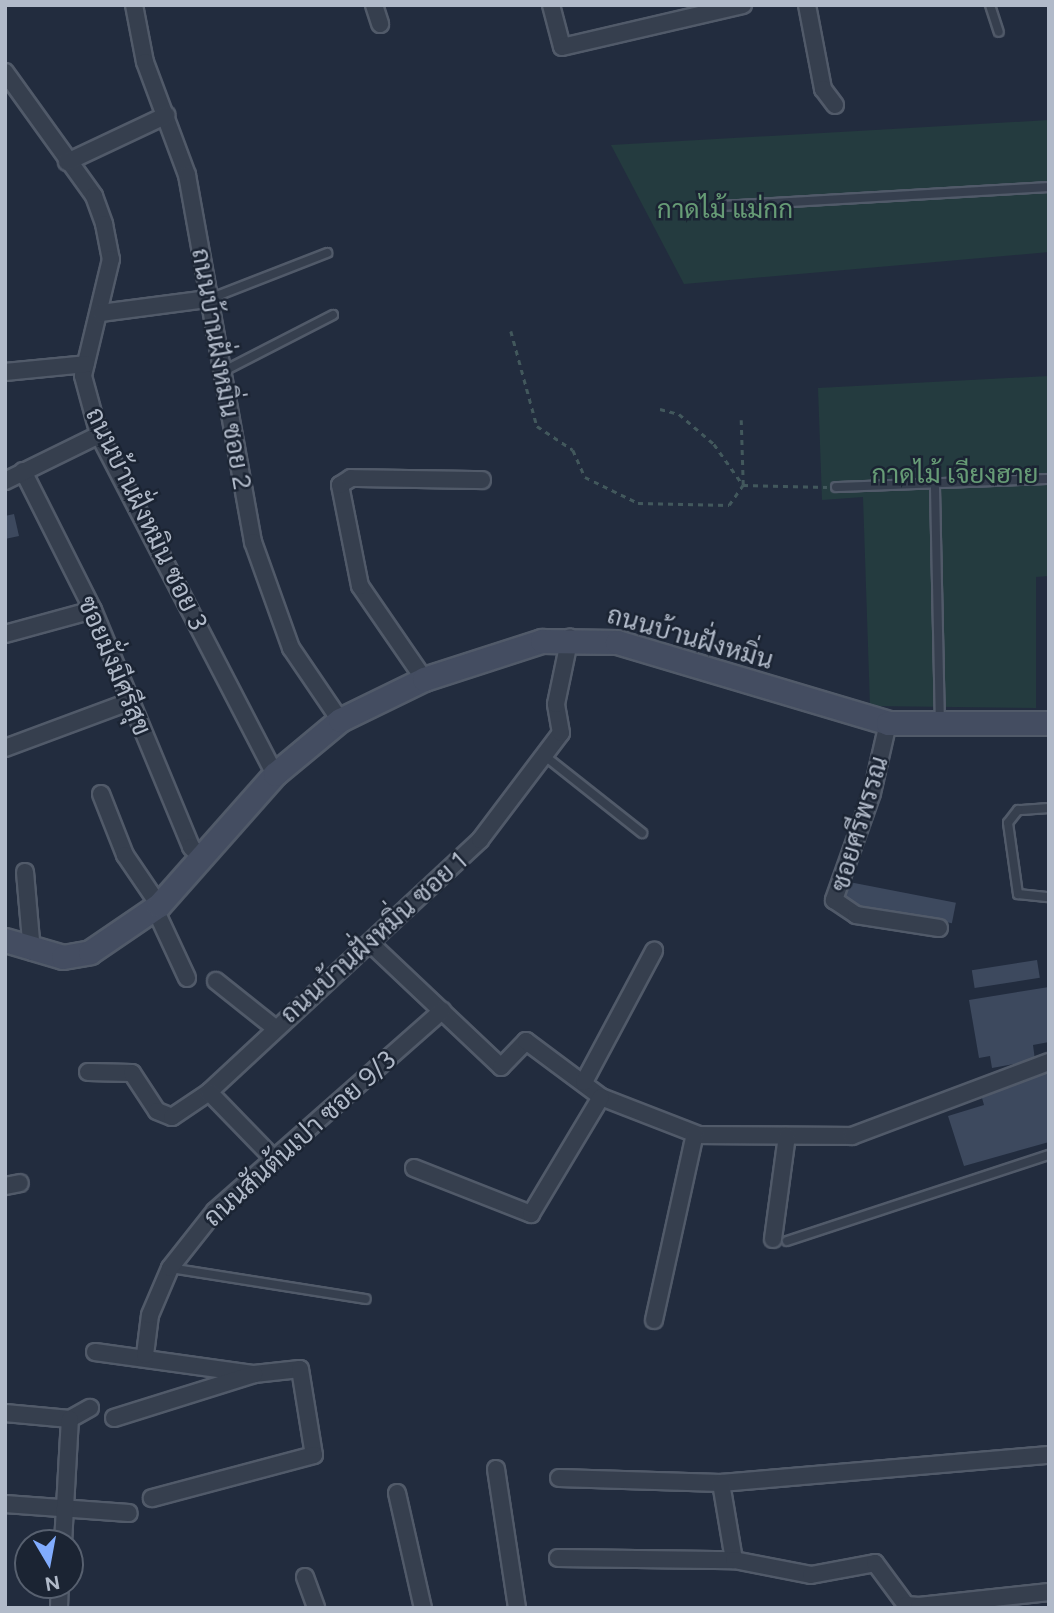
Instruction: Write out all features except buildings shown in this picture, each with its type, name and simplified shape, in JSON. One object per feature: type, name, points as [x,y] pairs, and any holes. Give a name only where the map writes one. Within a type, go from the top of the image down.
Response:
[{"type":"street","name":"ถนนบ้านฝั่งหมิ่น ซอย 2","points":[[134,5],[145,62],[167,115],[187,175],[219,373],[258,557],[291,649],[340,720]]},
{"type":"street","points":[[374,5],[380,24]]},
{"type":"street","points":[[551,5],[562,47],[743,5]]},
{"type":"street","points":[[807,5],[823,89],[835,105]]},
{"type":"street","name":"ถนนบ้านฝั่งหมิน ซอย 3","points":[[5,72],[94,196],[104,224],[111,259],[101,313],[86,364],[87,401],[99,435],[275,774]]},
{"type":"street","points":[[68,162],[167,115]]},
{"type":"street","points":[[101,313],[208,299]]},
{"type":"street","points":[[5,372],[86,364]]},
{"type":"street","points":[[5,481],[99,435]]},
{"type":"street","name":"ซอยมั่งมีศรีสุข","points":[[23,471],[93,610],[191,847],[204,860]]},
{"type":"street","points":[[424,679],[360,586],[340,485],[351,478],[482,480]]},
{"type":"street","points":[[5,634],[93,610]]},
{"type":"street","name":"ถนนบ้านฝั่งหมิ่น","points":[[5,940],[32,952],[90,952],[157,907],[204,860],[275,774],[340,720],[424,679],[570,638],[617,642],[888,723],[940,726],[1049,723]]},
{"type":"street","name":"ถนนบ้านฝั่งหมิ่น ซอย 1","points":[[88,1072],[132,1073],[157,1111],[172,1117],[209,1092],[275,1028],[372,944],[468,853],[561,733],[556,704],[570,638]]},
{"type":"street","points":[[5,748],[129,702]]},
{"type":"street","name":"ซอยศรีพรรณ","points":[[888,723],[872,793],[834,900],[856,915],[939,928]]},
{"type":"street","points":[[101,794],[124,855],[157,907],[187,978]]},
{"type":"street","points":[[25,872],[32,952]]},
{"type":"street","points":[[372,944],[501,1067],[526,1041],[601,1097],[695,1133],[787,1136],[859,1134],[1049,1062]]},
{"type":"street","points":[[584,1082],[654,951]]},
{"type":"street","points":[[216,981],[275,1028]]},
{"type":"street","name":"ถนนสันต้นเปา ซอย 9/3","points":[[145,1355],[150,1315],[170,1268],[215,1211],[442,1011]]},
{"type":"street","points":[[209,1092],[274,1158]]},
{"type":"street","points":[[414,1168],[531,1214],[601,1097]]},
{"type":"street","points":[[654,1320],[695,1133]]},
{"type":"street","points":[[780,1240],[787,1136]]},
{"type":"street","points":[[95,1352],[145,1355],[254,1374]]},
{"type":"street","points":[[114,1418],[254,1374],[300,1369],[314,1455],[152,1497]]},
{"type":"street","points":[[5,1413],[70,1419],[90,1408]]},
{"type":"street","points":[[64,1529],[70,1419]]},
{"type":"street","points":[[559,1478],[722,1483],[1049,1455]]},
{"type":"street","points":[[496,1469],[517,1608]]},
{"type":"street","points":[[722,1483],[734,1560]]},
{"type":"street","points":[[397,1493],[423,1608]]},
{"type":"street","points":[[5,1504],[128,1513]]},
{"type":"street","points":[[558,1558],[734,1560],[811,1575],[875,1563],[906,1605],[919,1606],[1049,1592]]},
{"type":"street","points":[[305,1577],[316,1608]]},
{"type":"lane","points":[[990,5],[999,32]]},
{"type":"lane","points":[[721,206],[1049,187]]},
{"type":"lane","points":[[208,299],[327,253]]},
{"type":"lane","points":[[219,373],[333,315]]},
{"type":"lane","points":[[836,488],[935,488],[1049,479]]},
{"type":"lane","points":[[935,488],[940,726]]},
{"type":"lane","points":[[545,756],[642,832]]},
{"type":"lane","points":[[1049,808],[1018,810],[1008,823],[1018,894],[1049,897]]},
{"type":"lane","points":[[780,1240],[1049,1155]]},
{"type":"lane","points":[[170,1268],[366,1299]]},
{"type":"path","points":[[512,331],[537,426],[573,450],[585,477],[638,503],[694,509],[729,505],[743,485],[741,421]]},
{"type":"path","points":[[660,409],[679,414],[713,444],[743,485]]},
{"type":"path","points":[[743,485],[836,488]]},
{"type":"green space","name":"กาดไม้ แม่กก","points":[[1049,120],[1049,252],[684,284],[611,145]]},
{"type":"green space","name":"กาดไม้ เจียงฮาย","points":[[1049,376],[1049,576],[1036,577],[1036,708],[870,706],[863,497],[822,500],[818,388]]}]
